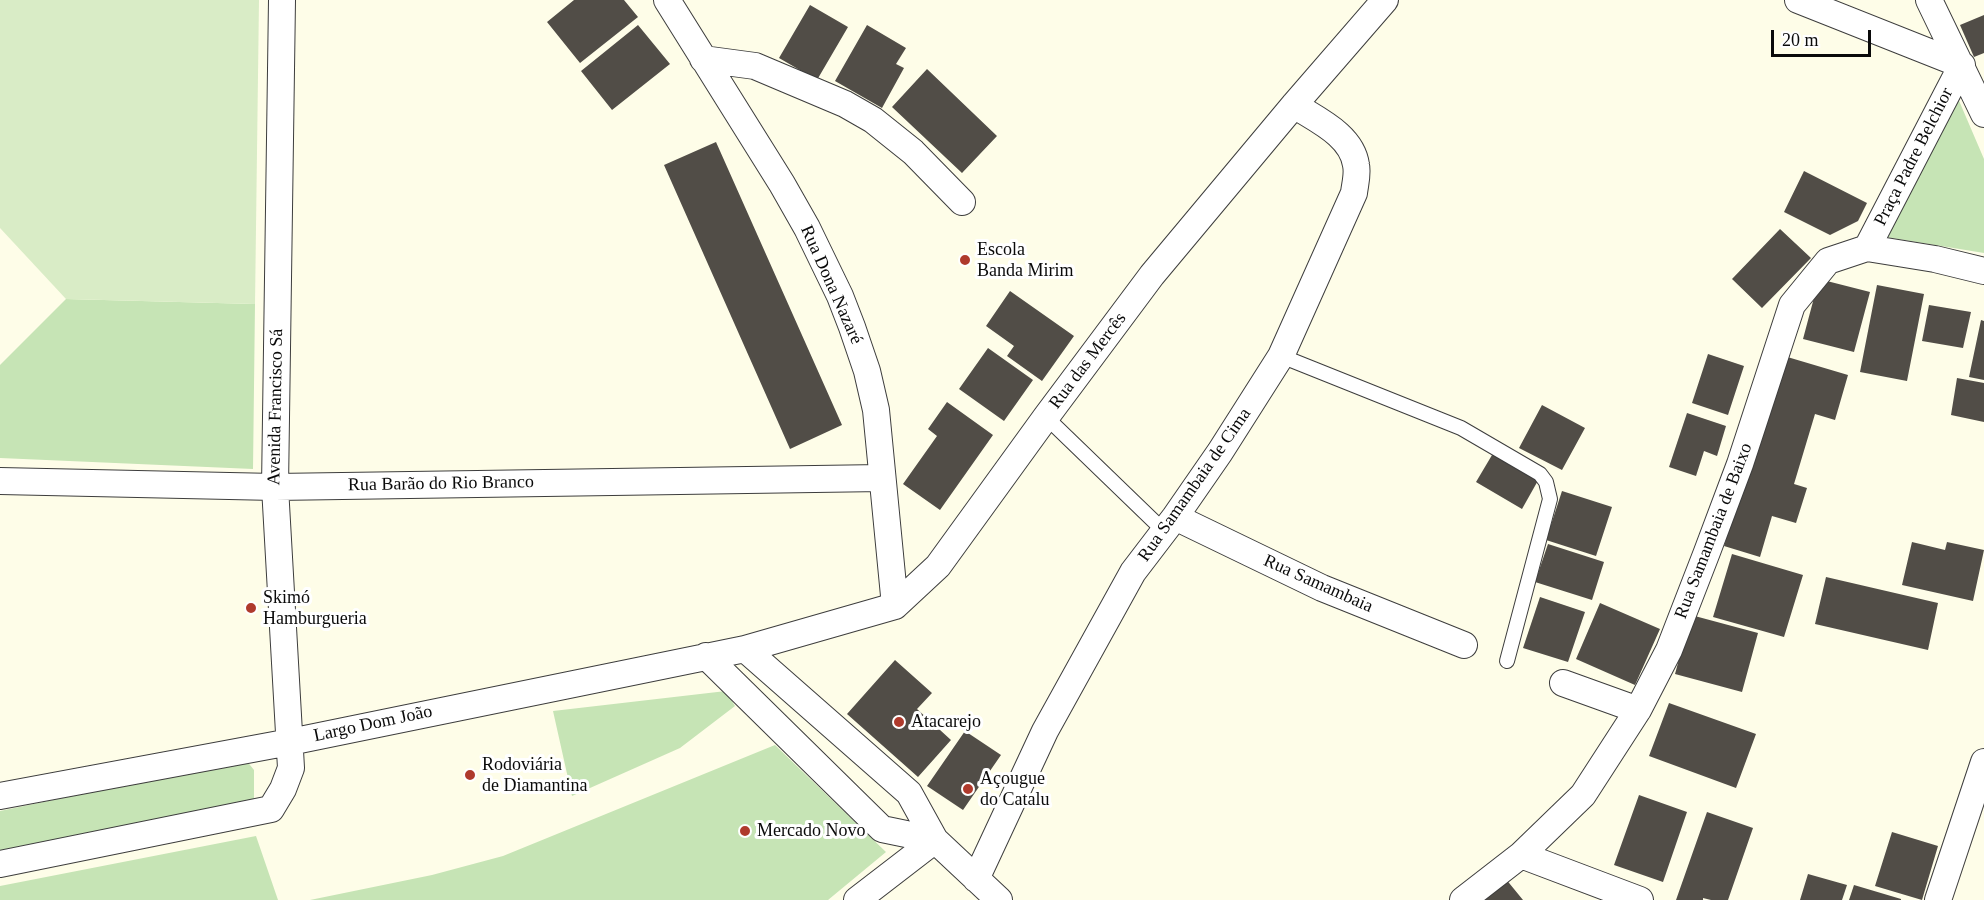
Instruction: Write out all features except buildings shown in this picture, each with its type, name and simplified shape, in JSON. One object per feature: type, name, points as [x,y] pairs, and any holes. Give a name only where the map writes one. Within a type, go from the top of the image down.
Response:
[{"type":"street","name":"Avenida Francisco Sá","points":[[0,864],[271,809],[283,789],[291,768],[275,487],[282,0]]},
{"type":"street","name":"Rua Dona Nazaré","points":[[667,0],[782,184],[807,228],[840,296],[867,371],[876,410],[895,606]]},
{"type":"street","name":"Rua das Mercês","points":[[745,648],[895,606],[938,566],[1152,275],[1385,0]]},
{"type":"street","points":[[1798,0],[1962,65]]},
{"type":"street","points":[[1929,0],[1984,114]]},
{"type":"street","points":[[703,59],[755,66],[844,104],[873,120],[913,152],[962,202]]},
{"type":"street","name":"Praça Padre Belchior","points":[[1867,249],[1962,65]]},
{"type":"street","name":"Rua Samambaia de Cima","points":[[976,879],[1056,711],[1133,572],[1170,524],[1281,357],[1354,193],[1357,166],[1351,148],[1339,136],[1294,105]]},
{"type":"street","name":"Rua Samambaia de Baixo","points":[[1463,900],[1521,855],[1583,795],[1638,710],[1669,650],[1711,541],[1740,464],[1792,305],[1828,261],[1867,249],[1935,259],[1984,271]]},
{"type":"street","name":"Rua Barão do Rio Branco","points":[[0,481],[275,487],[882,478]]},
{"type":"street","name":"Rua Samambaia","points":[[1170,524],[1464,645]]},
{"type":"street","points":[[745,648],[909,793],[935,840],[999,900]]},
{"type":"street","name":"Largo Dom João","points":[[0,796],[290,742],[745,648]]},
{"type":"street","points":[[706,656],[882,829],[935,840]]},
{"type":"street","points":[[1563,682],[1638,710]]},
{"type":"street","points":[[1938,900],[1984,762]]},
{"type":"street","points":[[857,900],[935,840]]},
{"type":"street","points":[[1521,855],[1640,900]]},
{"type":"lane","points":[[1281,357],[1461,428],[1540,474],[1546,482],[1550,499],[1507,661]]},
{"type":"lane","points":[[1046,417],[1170,524]]},
{"type":"green space","points":[[0,0],[259,0],[255,304],[66,299],[0,228]]},
{"type":"green space","points":[[1957,96],[1984,159],[1984,253],[1886,237]]},
{"type":"green space","points":[[66,299],[255,304],[253,469],[0,458],[0,365]]},
{"type":"green space","points":[[726,691],[735,706],[680,748],[572,796],[553,711]]},
{"type":"green space","points":[[775,745],[886,852],[828,900],[310,900],[432,875],[503,856]]},
{"type":"green space","points":[[246,760],[254,770],[254,799],[0,851],[0,811]]},
{"type":"green space","points":[[256,836],[278,900],[0,900],[0,886]]},
{"type":"place","name":"Escola Banda Mirim","points":[[965,260]]},
{"type":"place","name":"Skimó Hamburgueria","points":[[251,608]]},
{"type":"place","name":"Atacarejo","points":[[899,722]]},
{"type":"place","name":"Rodoviária de Diamantina","points":[[470,775]]},
{"type":"place","name":"Açougue do Catalu","points":[[968,789]]},
{"type":"place","name":"Mercado Novo","points":[[745,831]]}]
